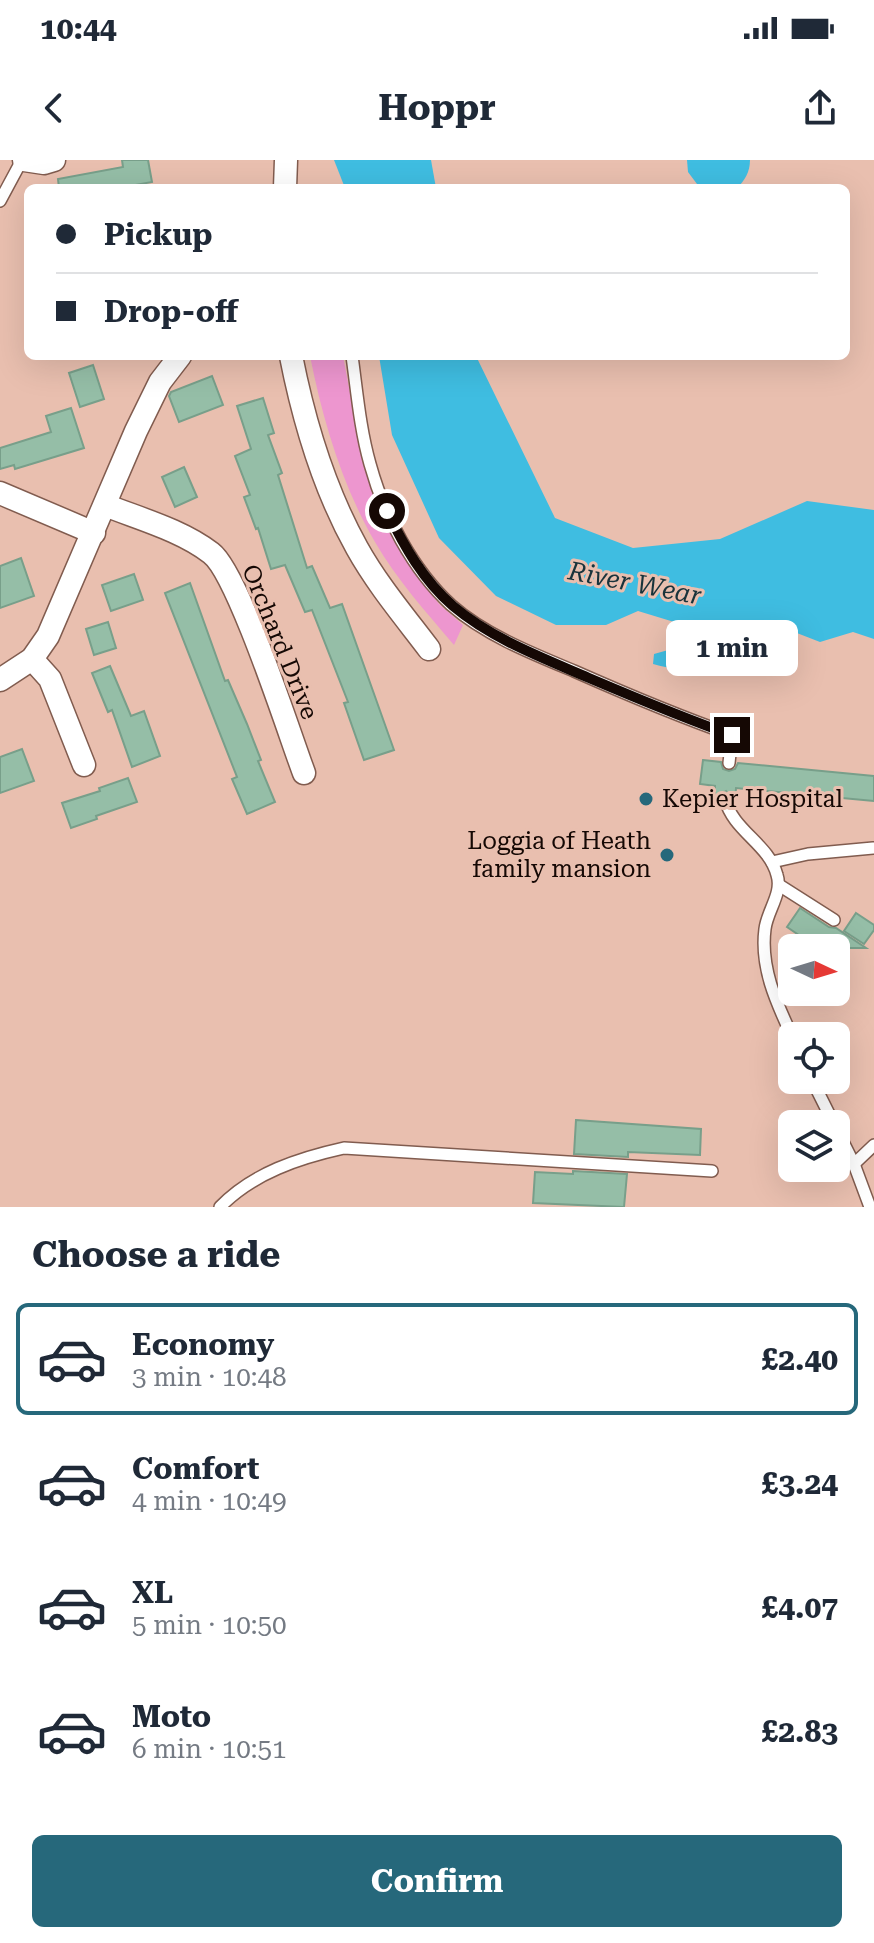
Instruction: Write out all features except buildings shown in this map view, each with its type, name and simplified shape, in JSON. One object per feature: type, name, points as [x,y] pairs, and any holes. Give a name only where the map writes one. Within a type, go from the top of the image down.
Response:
[{"type":"street","points":[[23,160],[44,163],[54,160]]},
{"type":"street","points":[[0,680],[32,659],[48,636],[136,431],[160,382],[177,360]]},
{"type":"street","points":[[292,360],[299,397],[330,494],[358,549],[429,649]]},
{"type":"street","points":[[0,493],[94,533]]},
{"type":"street","name":"Orchard Drive","points":[[105,505],[188,539],[215,555],[234,584],[304,773]]},
{"type":"street","points":[[32,659],[50,679],[84,765]]},
{"type":"lane","points":[[0,201],[23,160]]},
{"type":"lane","points":[[353,360],[370,464],[387,511],[406,550],[429,581],[472,621],[531,653],[675,715],[732,735],[729,763]]},
{"type":"lane","points":[[725,799],[734,821],[772,862],[779,885],[765,927],[764,961],[785,1022]]},
{"type":"lane","points":[[772,862],[808,854],[873,848]]},
{"type":"lane","points":[[779,885],[834,920]]},
{"type":"lane","points":[[854,1164],[874,1145]]},
{"type":"lane","points":[[220,1207],[262,1176],[307,1156],[344,1148],[712,1171]]},
{"type":"lane","points":[[850,1156],[870,1207]]},
{"type":"shaded area","points":[[311,360],[344,360],[364,467],[398,547],[439,604],[463,625],[454,645],[412,595],[375,542],[335,452]]},
{"type":"water","points":[[334,160],[431,160],[435,184],[343,184]]},
{"type":"water","points":[[687,160],[750,160],[740,184],[697,184],[688,172]]},
{"type":"water","name":"River Wear","points":[[380,360],[478,360],[555,518],[633,548],[720,539],[807,501],[874,510],[874,639],[853,632],[820,642],[766,621],[730,626],[732,635],[747,657],[745,667],[724,673],[700,673],[653,664],[654,654],[679,647],[701,647],[706,643],[684,625],[638,611],[606,625],[556,625],[496,596],[439,538],[392,435]]},
{"type":"place","name":"Kepier Hospital","points":[[646,799]]},
{"type":"place","name":"Loggia of Heath family mansion","points":[[667,855]]},
{"type":"route","points":[[387,511],[406,550],[429,581],[472,621],[531,653],[675,715],[732,735]]}]
